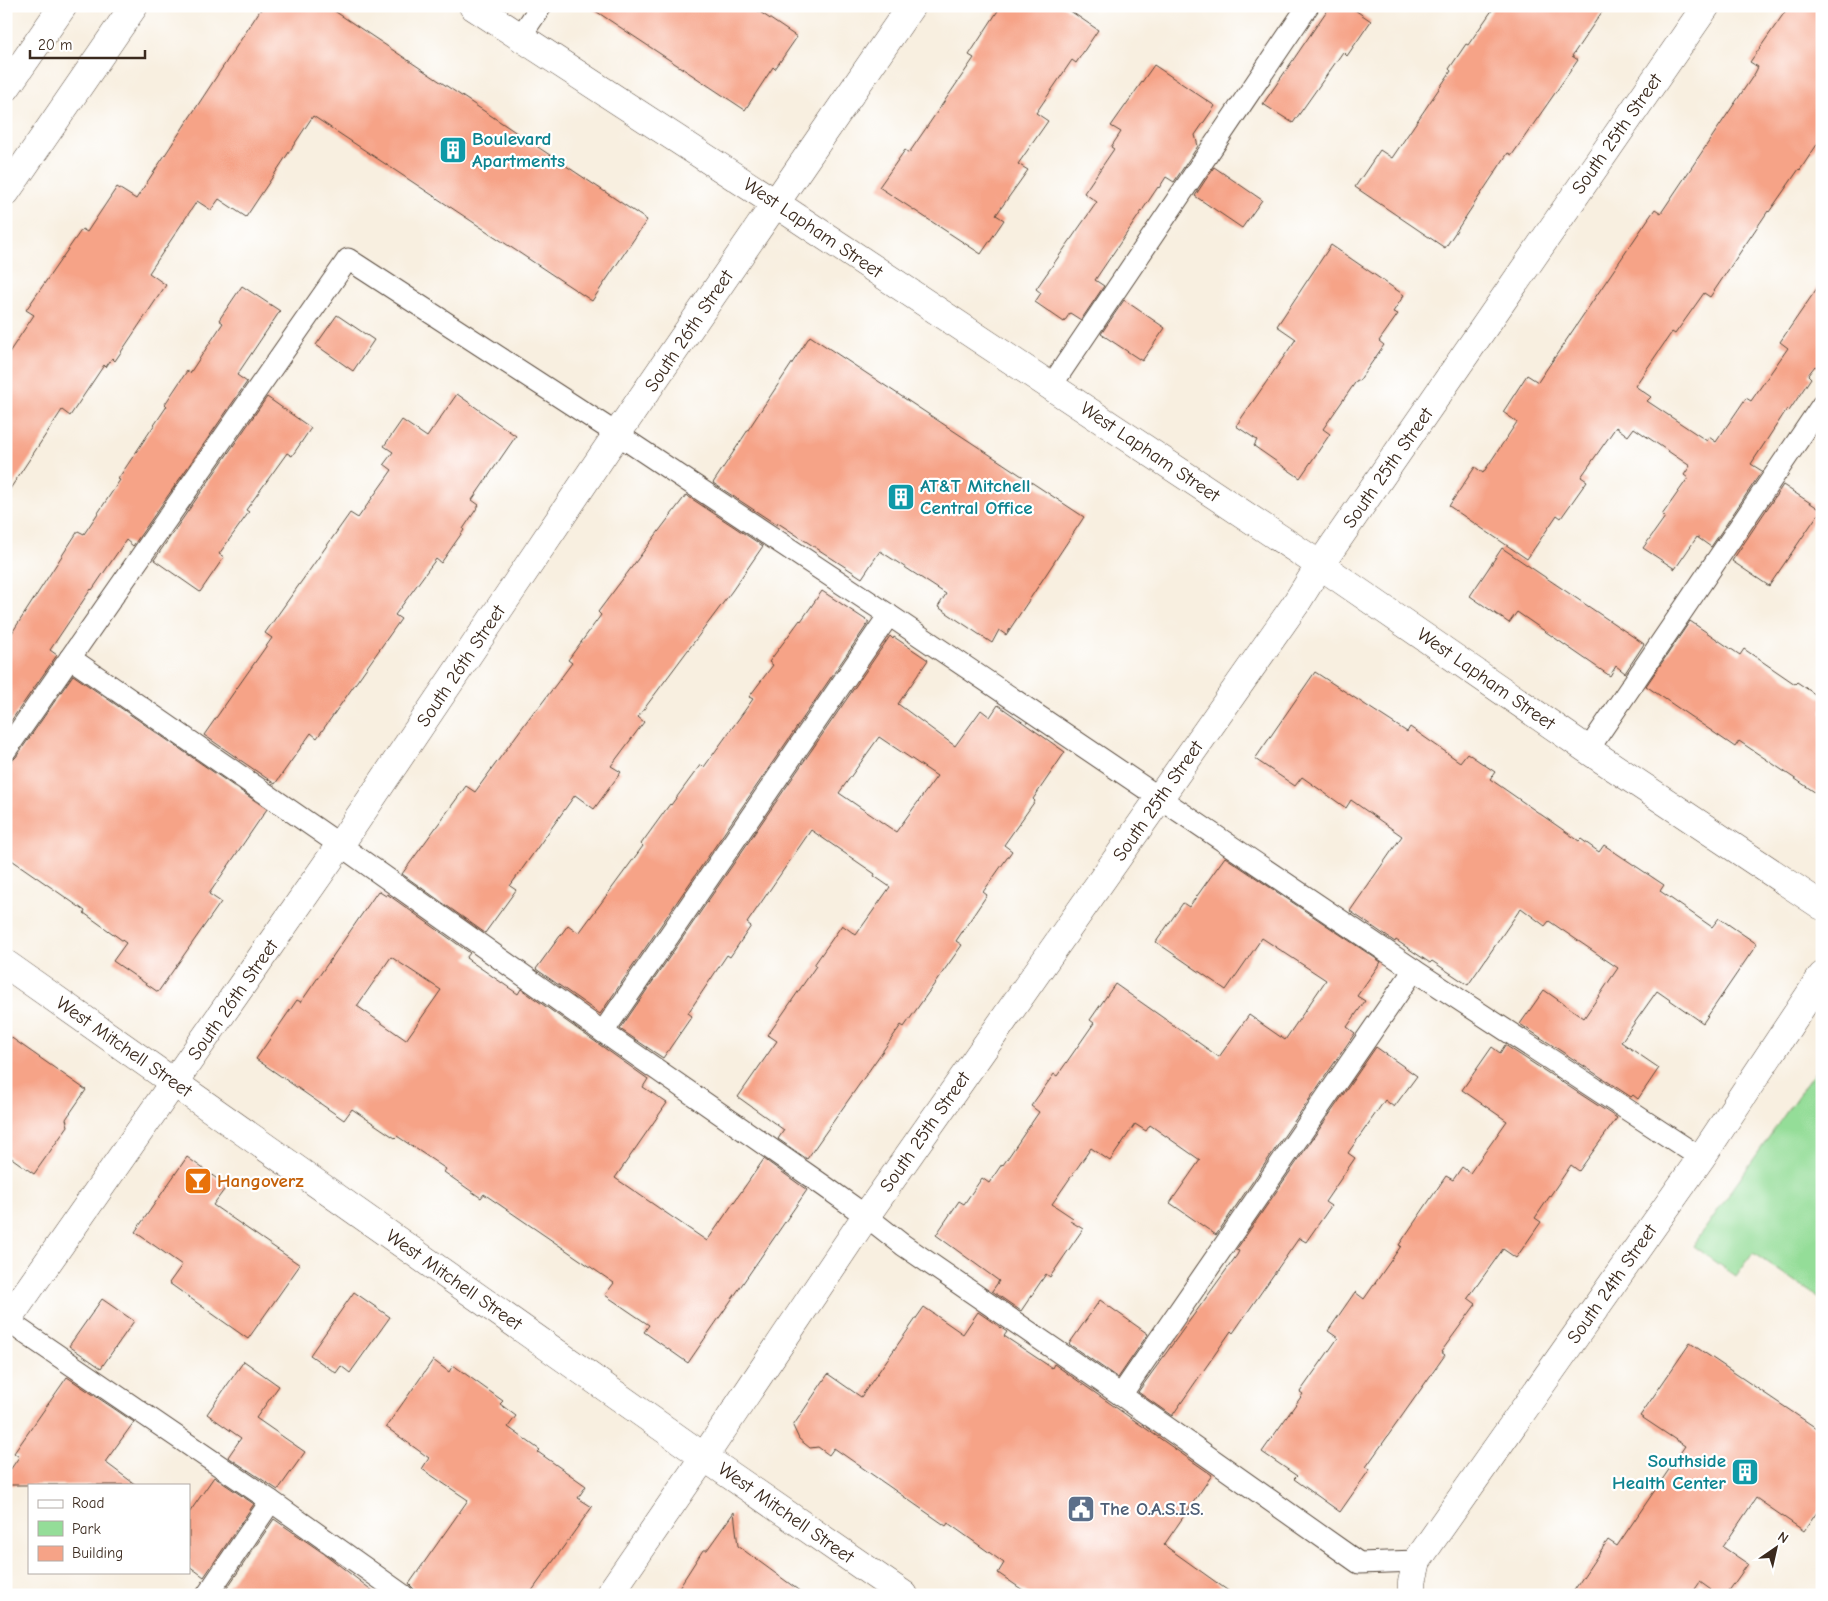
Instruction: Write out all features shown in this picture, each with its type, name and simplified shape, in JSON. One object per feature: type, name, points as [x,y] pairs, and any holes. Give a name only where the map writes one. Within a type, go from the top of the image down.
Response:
[{"type":"street","points":[[6,88],[64,6]]},
{"type":"street","points":[[6,192],[134,6]]},
{"type":"street","name":"West Lapham Street","points":[[473,6],[776,203],[1320,564],[1588,750],[1822,906]]},
{"type":"street","name":"South 26th Street","points":[[7,1321],[340,845],[617,434],[912,6]]},
{"type":"street","name":"South 25th Street","points":[[609,1595],[866,1216],[1295,605],[1320,564],[1706,6]]},
{"type":"street","name":"West Mitchell Street","points":[[6,964],[704,1457],[904,1595]]},
{"type":"street","name":"South 24th Street","points":[[1412,1595],[1412,1582],[1417,1561],[1701,1158],[1822,976]]},
{"type":"lane","points":[[520,37],[541,6]]},
{"type":"lane","points":[[1051,386],[1308,6]]},
{"type":"lane","points":[[6,750],[348,259],[890,615],[1414,970],[1701,1158]]},
{"type":"lane","points":[[1588,750],[1822,405]]},
{"type":"lane","points":[[602,1032],[890,615]]},
{"type":"lane","points":[[70,658],[340,845],[602,1032],[866,1216],[903,1245],[1121,1394],[1359,1564],[1417,1561]]},
{"type":"lane","points":[[1121,1394],[1414,970]]},
{"type":"lane","points":[[7,1321],[271,1501],[403,1595]]},
{"type":"lane","points":[[207,1595],[271,1501]]},
{"type":"green space","points":[[1822,1061],[1822,1300],[1753,1253],[1736,1277],[1693,1246]]},
{"type":"building","name":"Boulevard Apartments","points":[[263,6],[327,6],[647,220],[592,301],[313,116],[246,217],[219,199],[211,210],[197,201],[149,273],[166,285],[115,361],[112,358],[106,367],[104,365],[70,416],[62,410],[6,495],[6,357],[34,315],[26,310],[82,229],[87,232],[117,187],[136,199]]},
{"type":"building","points":[[588,6],[751,6],[797,37],[775,69],[773,67],[745,110]]},
{"type":"building","points":[[1001,6],[1063,6],[1098,30],[1076,63],[1072,60],[1036,113],[1048,121],[1018,164],[1028,170],[996,215],[1004,220],[981,254],[879,187],[905,150],[909,153],[974,58],[969,55]]},
{"type":"building","points":[[1330,6],[1349,6],[1371,21],[1347,56],[1343,52],[1293,123],[1263,104]]},
{"type":"building","points":[[1495,6],[1606,6],[1572,56],[1578,60],[1512,155],[1508,153],[1445,248],[1355,187],[1380,150],[1392,158],[1451,71],[1449,69]]},
{"type":"building","points":[[1789,6],[1822,6],[1822,137],[1800,170],[1768,211],[1710,297],[1704,293],[1675,334],[1672,332],[1635,386],[1651,397],[1647,401],[1707,441],[1709,437],[1716,442],[1746,398],[1751,401],[1788,348],[1780,342],[1822,281],[1822,370],[1815,366],[1808,375],[1811,378],[1789,411],[1787,409],[1751,464],[1762,471],[1711,547],[1697,537],[1675,569],[1643,548],[1665,517],[1662,515],[1688,478],[1684,475],[1690,466],[1634,428],[1628,436],[1616,427],[1581,477],[1587,481],[1561,518],[1557,515],[1527,559],[1449,506],[1475,467],[1483,473],[1517,422],[1503,412],[1527,375],[1538,382],[1655,209],[1661,213],[1755,73],[1758,67],[1750,62]]},
{"type":"building","points":[[1154,65],[1215,106],[1195,135],[1198,146],[1174,182],[1166,177],[1095,280],[1104,286],[1081,320],[1070,313],[1064,322],[1035,302],[1041,293],[1036,289],[1097,202],[1084,193],[1114,149],[1111,147],[1121,132],[1111,126]]},
{"type":"building","points":[[1214,167],[1262,200],[1242,228],[1195,196]]},
{"type":"building","points":[[1331,245],[1404,295],[1393,312],[1398,314],[1379,341],[1384,345],[1323,429],[1330,434],[1300,478],[1254,446],[1257,440],[1236,426],[1296,339],[1277,326]]},
{"type":"building","points":[[242,286],[280,311],[237,375],[247,382],[133,546],[126,540],[91,589],[50,650],[57,655],[6,728],[6,642],[78,531],[84,534],[120,480],[118,479],[167,406],[165,404],[187,371],[190,373],[223,323],[219,320]]},
{"type":"building","points":[[1124,300],[1165,328],[1142,361],[1101,334]]},
{"type":"building","points":[[337,315],[374,340],[353,371],[316,345]]},
{"type":"building","name":"AT&T Mitchell Central Office","points":[[810,336],[1084,517],[1006,635],[999,630],[992,643],[938,607],[946,594],[880,551],[862,578],[713,483]]},
{"type":"building","points":[[457,394],[516,436],[472,500],[479,505],[464,530],[441,563],[436,559],[395,615],[401,619],[317,738],[311,733],[275,784],[204,735],[272,638],[265,633],[350,513],[358,518],[392,470],[384,464],[393,452],[384,446],[402,420],[427,437]]},
{"type":"building","points":[[267,397],[311,428],[292,456],[287,453],[246,510],[249,512],[219,554],[224,557],[200,592],[154,560]]},
{"type":"building","points":[[1783,485],[1821,510],[1769,586],[1732,561]]},
{"type":"building","points":[[686,495],[763,546],[732,591],[638,717],[644,722],[611,766],[621,772],[594,809],[575,795],[510,886],[516,890],[485,933],[402,874],[466,786],[475,792],[572,663],[568,660],[601,615],[598,612]]},
{"type":"building","points":[[1502,548],[1644,644],[1625,673],[1616,666],[1610,676],[1517,612],[1509,623],[1470,596]]},
{"type":"building","points":[[822,591],[869,622],[600,1014],[536,969],[568,925],[579,933],[643,846],[641,844],[670,804],[701,764],[704,767],[753,699],[749,697],[773,665],[769,662]]},
{"type":"building","points":[[1690,621],[1740,655],[1744,649],[1795,684],[1797,682],[1822,699],[1822,797],[1739,741],[1735,747],[1646,686]]},
{"type":"building","points":[[890,636],[928,660],[898,704],[955,746],[981,710],[990,717],[998,705],[1065,752],[1033,799],[1035,801],[1004,845],[1012,851],[983,892],[987,895],[956,941],[962,945],[904,1027],[901,1025],[807,1159],[778,1139],[784,1130],[738,1097],[777,1041],[768,1035],[842,925],[856,935],[890,887],[874,876],[875,874],[811,830],[747,923],[751,926],[730,957],[727,955],[688,1013],[692,1016],[663,1058],[620,1029]],"holes":[[[879,737],[937,776],[896,832],[839,793]]]},
{"type":"building","points":[[1315,672],[1407,732],[1410,727],[1460,762],[1467,753],[1495,772],[1490,779],[1579,841],[1581,839],[1599,852],[1604,845],[1664,885],[1660,891],[1712,927],[1719,918],[1757,944],[1703,1023],[1657,991],[1621,1042],[1659,1068],[1638,1099],[1633,1095],[1631,1097],[1520,1024],[1544,990],[1584,1018],[1618,968],[1549,921],[1545,926],[1521,908],[1468,985],[1432,961],[1430,963],[1396,940],[1395,942],[1350,911],[1402,836],[1351,800],[1346,808],[1302,777],[1295,786],[1255,759]]},
{"type":"building","points":[[73,675],[267,809],[209,894],[221,902],[158,992],[113,961],[126,943],[84,913],[85,911],[6,856],[6,762],[12,761],[16,757]]},
{"type":"building","points":[[1225,857],[1381,962],[1357,996],[1365,1001],[1347,1027],[1355,1033],[1216,1235],[1170,1203],[1200,1160],[1150,1125],[1146,1131],[1135,1124],[1110,1161],[1091,1148],[1052,1204],[1073,1218],[1070,1221],[1083,1229],[1050,1277],[1046,1274],[1021,1311],[992,1291],[999,1281],[936,1235],[959,1201],[964,1204],[982,1178],[989,1183],[1003,1165],[1039,1112],[1031,1106],[1054,1074],[1057,1076],[1094,1023],[1090,1020],[1115,984],[1219,1057],[1249,1015],[1285,1040],[1326,980],[1262,938],[1226,990],[1156,942],[1183,903],[1189,907]]},
{"type":"building","points":[[378,891],[386,896],[387,894],[470,953],[466,958],[518,994],[521,989],[648,1079],[643,1087],[667,1103],[615,1178],[707,1241],[764,1159],[807,1190],[688,1363],[644,1332],[649,1325],[605,1295],[614,1283],[484,1194],[481,1198],[444,1172],[446,1169],[397,1136],[395,1138],[352,1109],[344,1120],[256,1059],[297,1000],[301,1002]],"holes":[[[391,957],[441,990],[406,1040],[357,1006]]]},
{"type":"building","points":[[6,1034],[86,1090],[66,1119],[68,1126],[34,1174],[6,1154]]},
{"type":"building","points":[[1505,1045],[1617,1118],[1579,1171],[1571,1165],[1535,1218],[1541,1222],[1516,1258],[1503,1249],[1468,1298],[1476,1304],[1441,1352],[1445,1355],[1366,1467],[1370,1469],[1340,1512],[1294,1479],[1297,1476],[1262,1452],[1303,1394],[1300,1392],[1338,1338],[1328,1331],[1355,1292],[1364,1299],[1446,1176],[1453,1180],[1462,1167],[1470,1173],[1507,1121],[1462,1090],[1492,1047],[1500,1053]]},
{"type":"building","points":[[1376,1047],[1417,1076],[1394,1107],[1385,1100],[1348,1153],[1355,1158],[1325,1202],[1331,1206],[1306,1242],[1299,1238],[1172,1416],[1138,1392],[1237,1255],[1239,1251],[1236,1250]]},
{"type":"building","points":[[187,1157],[227,1186],[213,1205],[300,1265],[248,1339],[169,1283],[182,1265],[135,1232]]},
{"type":"building","points":[[354,1292],[390,1317],[350,1373],[341,1366],[336,1373],[310,1355]]},
{"type":"building","points":[[102,1299],[134,1321],[101,1368],[69,1346]]},
{"type":"building","points":[[1100,1300],[1148,1334],[1118,1378],[1069,1344]]},
{"type":"building","points":[[924,1307],[963,1334],[978,1312],[1007,1332],[1004,1336],[1052,1368],[1054,1364],[1212,1475],[1164,1545],[1234,1595],[1030,1595],[998,1573],[1004,1563],[948,1523],[946,1526],[834,1448],[829,1455],[818,1447],[810,1448],[799,1439],[793,1426],[828,1374],[861,1397]]},
{"type":"building","name":"Southside Health Center","points":[[1690,1343],[1822,1432],[1822,1505],[1804,1531],[1756,1498],[1723,1547],[1748,1564],[1726,1595],[1718,1595],[1700,1582],[1691,1595],[1571,1595],[1608,1540],[1617,1546],[1685,1446],[1640,1416]]},
{"type":"building","points":[[433,1360],[449,1372],[453,1365],[503,1401],[500,1404],[516,1416],[508,1427],[540,1450],[538,1452],[586,1486],[578,1498],[592,1507],[529,1595],[415,1595],[414,1589],[409,1584],[468,1500],[422,1469],[429,1458],[386,1427]]},
{"type":"building","points":[[244,1361],[279,1386],[256,1418],[305,1452],[278,1490],[228,1457],[241,1438],[207,1414]]},
{"type":"building","points":[[67,1377],[134,1422],[105,1462],[135,1484],[6,1485],[6,1476],[19,1457],[14,1453]]},
{"type":"building","points":[[214,1477],[254,1504],[204,1577],[190,1567],[190,1512]]},
{"type":"building","points":[[734,1512],[738,1546],[805,1595],[674,1595],[703,1550],[707,1550]]},
{"type":"building","points":[[274,1519],[326,1555],[378,1595],[230,1595],[225,1591]]},
{"type":"place","name":"Boulevard Apartments","points":[[453,150]]},
{"type":"place","name":"AT&T Mitchell Central Office","points":[[901,497]]},
{"type":"place","name":"Hangoverz","points":[[198,1181]]},
{"type":"place","name":"Southside Health Center","points":[[1745,1472]]},
{"type":"place","name":"The O.A.S.I.S.","points":[[1081,1509]]}]
